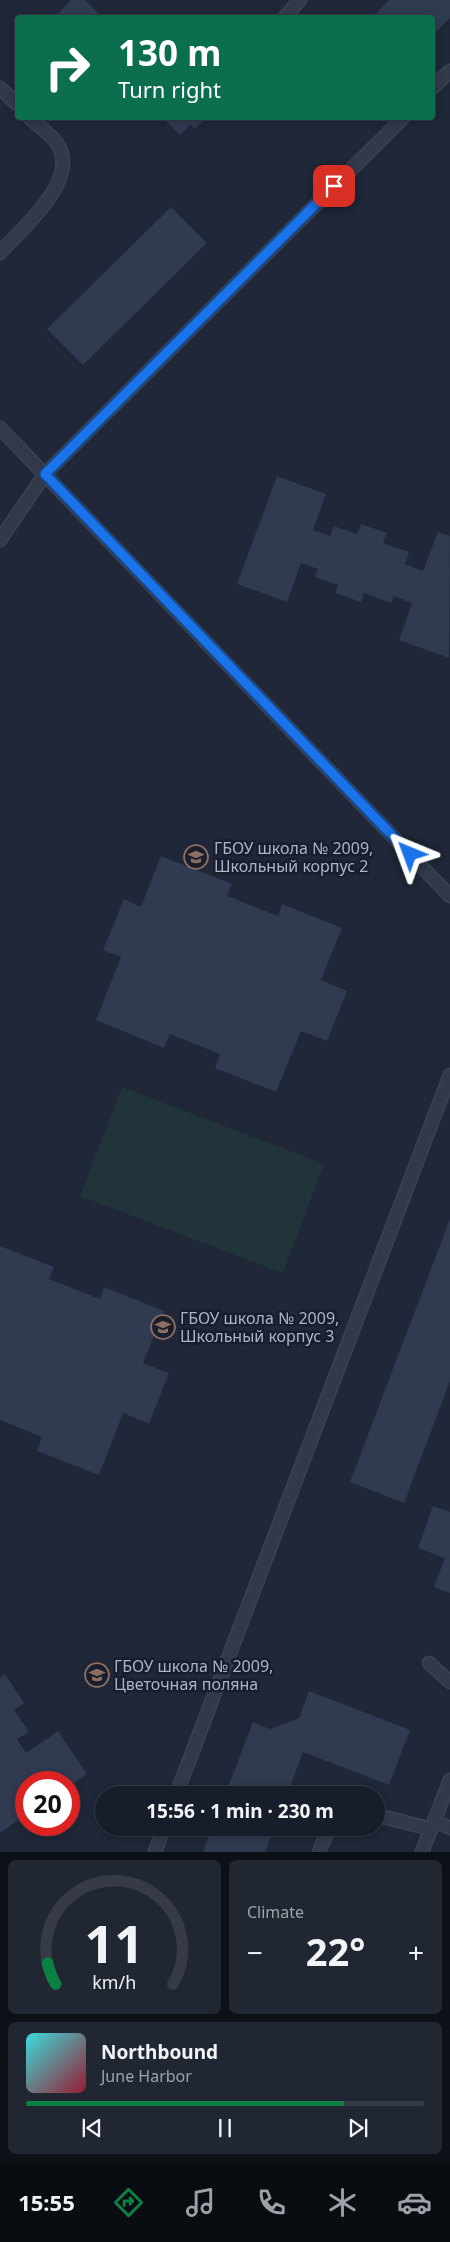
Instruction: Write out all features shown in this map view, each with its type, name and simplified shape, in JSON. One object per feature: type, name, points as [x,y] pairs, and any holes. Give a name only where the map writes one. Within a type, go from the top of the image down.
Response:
[{"type":"lane","points":[[287,15],[300,0]]},
{"type":"lane","points":[[435,85],[450,71]]},
{"type":"lane","points":[[0,88],[15,102]]},
{"type":"lane","points":[[0,253],[54,192],[64,167],[58,145],[32,120]]},
{"type":"lane","points":[[0,540],[45,474],[401,120]]},
{"type":"lane","points":[[0,428],[450,896]]},
{"type":"lane","points":[[179,1786],[450,1075]]},
{"type":"lane","points":[[429,1664],[450,1682]]},
{"type":"lane","points":[[422,1852],[450,1780]]},
{"type":"lane","points":[[385,1817],[450,1828]]},
{"type":"lane","points":[[155,1852],[161,1836]]},
{"type":"lane","points":[[319,1852],[326,1836]]},
{"type":"green space","points":[[122,1087],[324,1164],[283,1273],[80,1196]]},
{"type":"building","points":[[71,0],[85,0],[100,15],[57,15]]},
{"type":"building","points":[[389,0],[450,0],[450,18],[435,33],[435,15],[374,15]]},
{"type":"building","points":[[165,120],[204,120],[195,129],[190,125],[180,135]]},
{"type":"building","points":[[171,207],[207,243],[83,365],[47,329]]},
{"type":"building","points":[[277,476],[326,494],[313,530],[330,536],[334,526],[357,534],[361,524],[387,533],[383,543],[409,552],[405,564],[423,571],[438,532],[450,536],[449,658],[399,640],[412,603],[394,596],[391,603],[364,593],[361,602],[335,593],[338,585],[315,577],[318,569],[301,563],[287,602],[237,584]]},
{"type":"building","points":[[161,856],[232,884],[227,896],[278,916],[282,904],[342,928],[321,980],[347,991],[327,1041],[301,1031],[276,1092],[215,1068],[220,1054],[170,1034],[164,1048],[96,1020],[121,957],[103,950],[124,899],[141,907]]},
{"type":"building","points":[[450,1219],[450,1381],[404,1503],[350,1482]]},
{"type":"building","points":[[0,1246],[54,1267],[49,1279],[100,1299],[104,1287],[164,1311],[143,1363],[169,1373],[149,1424],[123,1413],[99,1475],[37,1451],[42,1437],[0,1420]]},
{"type":"building","points":[[433,1506],[450,1512],[450,1593],[434,1587],[445,1558],[418,1548]]},
{"type":"building","points":[[5,1674],[24,1703],[14,1710],[29,1732],[17,1739],[26,1753],[58,1731],[87,1774],[80,1779],[80,1771],[15,1771],[15,1823],[0,1833],[0,1678]]},
{"type":"building","points":[[309,1691],[410,1730],[389,1785],[303,1752],[290,1786],[228,1786],[253,1722],[270,1729],[299,1718]]},
{"type":"building","points":[[209,1836],[271,1836],[265,1852],[203,1852]]},
{"type":"place","name":"ГБОУ школа № 2009, Школьный корпус 2","points":[[196,857]]},
{"type":"place","name":"ГБОУ школа № 2009, Школьный корпус 3","points":[[163,1327]]},
{"type":"place","name":"ГБОУ школа № 2009, Цветочная поляна","points":[[97,1675]]},
{"type":"route","points":[[334,186],[45,474],[410,854]]}]
